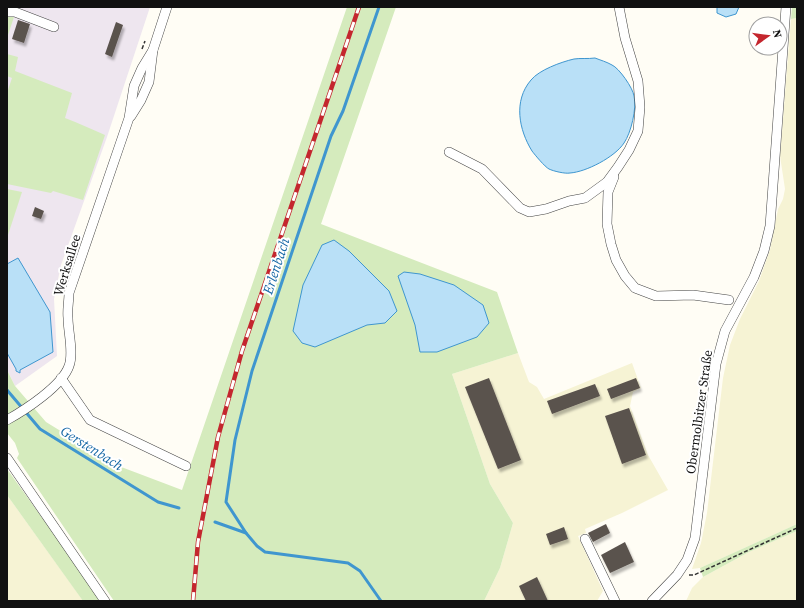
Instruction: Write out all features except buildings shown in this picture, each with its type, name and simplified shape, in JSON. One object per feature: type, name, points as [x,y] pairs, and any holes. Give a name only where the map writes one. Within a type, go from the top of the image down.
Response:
[{"type":"street","name":"Werksallee","points":[[129,118],[141,100],[149,82],[153,50],[167,7]]},
{"type":"street","points":[[449,152],[482,169],[520,208],[529,212],[546,209],[569,201],[585,198],[607,182],[629,150],[638,132],[640,107],[638,81],[625,38],[619,7]]},
{"type":"street","name":"Obermolbitzer Straße","points":[[652,601],[677,575],[687,560],[695,538],[716,364],[725,331],[754,277],[764,251],[770,226],[786,7]]},
{"type":"street","points":[[7,12],[15,12],[54,27]]},
{"type":"street","name":"Werksallee","points":[[9,419],[36,401],[53,387],[69,367],[69,293],[129,118],[134,86],[137,77],[153,50]]},
{"type":"street","points":[[618,167],[608,192],[607,224],[616,260],[625,276],[635,288],[656,296],[693,296],[729,300]]},
{"type":"street","points":[[61,378],[90,420],[186,466]]},
{"type":"street","points":[[7,458],[105,601]]},
{"type":"street","points":[[585,539],[615,601]]},
{"type":"path","points":[[677,575],[694,575],[797,528]]},
{"type":"shaded area","points":[[7,7],[150,7],[107,137],[61,265],[54,299],[57,356],[15,386],[7,370]]},
{"type":"shaded area","points":[[797,18],[797,524],[700,568],[692,569],[701,543],[707,513],[723,378],[730,345],[740,319],[759,281],[770,250],[778,209],[783,199],[785,189],[780,156],[791,19]]},
{"type":"shaded area","points":[[518,353],[529,382],[537,387],[544,399],[632,363],[641,388],[633,392],[630,406],[648,455],[668,490],[622,513],[585,529],[586,533],[578,536],[603,591],[597,601],[484,601],[500,568],[513,523],[490,484],[452,374]]},
{"type":"shaded area","points":[[7,495],[79,595],[83,601],[7,601]]},
{"type":"shaded area","points":[[797,531],[797,601],[686,601],[692,588],[703,577],[749,552]]},
{"type":"green space","points":[[347,7],[396,7],[321,224],[497,292],[518,353],[452,374],[490,484],[513,523],[500,568],[484,601],[114,601],[17,458],[19,454],[15,443],[7,433],[7,370],[15,386],[46,422],[116,465],[182,490]]},
{"type":"green space","points":[[792,7],[797,7],[797,18],[791,19]]},
{"type":"green space","points":[[15,14],[7,38],[7,15]]},
{"type":"green space","points":[[7,54],[18,57],[15,71],[72,93],[65,118],[105,135],[83,200],[53,191],[51,193],[7,184],[7,93],[12,78],[7,76]]},
{"type":"green space","points":[[7,189],[22,192],[7,238]]},
{"type":"green space","points":[[7,469],[102,601],[83,601],[7,495]]},
{"type":"green space","points":[[797,524],[797,531],[749,552],[703,577],[700,568]]},
{"type":"water","points":[[717,7],[739,7],[736,14],[726,17],[717,13]]},
{"type":"water","points":[[595,58],[615,67],[622,74],[633,92],[635,107],[633,120],[627,139],[614,153],[592,167],[577,172],[568,173],[551,170],[545,166],[532,151],[527,143],[521,125],[520,106],[525,88],[539,73],[557,64],[574,59]]},
{"type":"water","points":[[334,240],[349,251],[389,291],[397,311],[385,323],[367,325],[315,347],[302,343],[293,331],[303,285],[322,245]]},
{"type":"water","points":[[18,258],[50,312],[53,352],[20,370],[20,373],[16,371],[7,353],[7,264]]},
{"type":"water","points":[[404,272],[420,274],[454,285],[483,305],[489,323],[477,337],[437,352],[420,352],[415,325],[398,276]]},
{"type":"waterway","name":"Erlenbach","points":[[246,533],[226,502],[235,440],[252,371],[331,136],[343,111],[379,7]]},
{"type":"waterway","name":"Gerstenbach","points":[[7,390],[40,429],[158,502],[179,508]]},
{"type":"waterway","name":"Gerstenbach","points":[[215,522],[246,533],[257,546],[265,552],[348,563],[360,571],[381,601]]},
{"type":"railway","points":[[193,601],[198,542],[218,437],[242,351],[359,7]]}]
